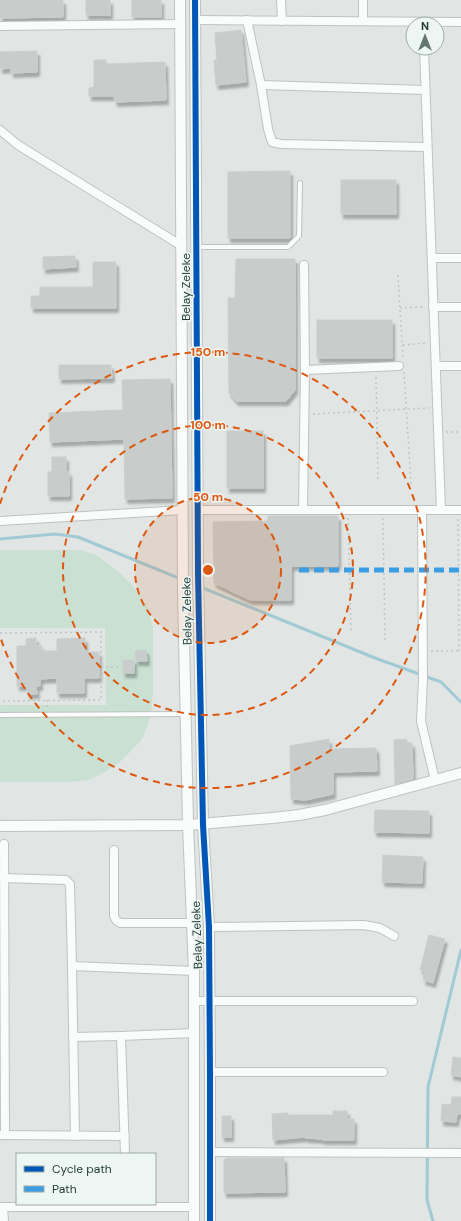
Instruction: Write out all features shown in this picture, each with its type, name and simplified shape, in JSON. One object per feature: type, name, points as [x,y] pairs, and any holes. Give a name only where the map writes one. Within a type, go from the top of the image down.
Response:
[{"type":"street","name":"Belay Zeleke","points":[[180,0],[183,591],[188,825],[194,971],[194,1221]]},
{"type":"street","name":"Belay Zeleke","points":[[195,0],[198,596],[203,824],[209,927],[210,1221]]},
{"type":"street","points":[[281,0],[282,21]]},
{"type":"street","points":[[363,0],[363,21]]},
{"type":"street","points":[[195,20],[405,22]]},
{"type":"street","points":[[247,20],[261,85],[268,129],[272,142],[282,144],[427,147]]},
{"type":"street","points":[[445,22],[461,22]]},
{"type":"street","points":[[0,26],[180,24]]},
{"type":"street","points":[[424,56],[441,510]]},
{"type":"street","points":[[261,85],[425,90]]},
{"type":"street","points":[[0,130],[18,145],[182,246],[197,247]]},
{"type":"street","points":[[432,258],[461,258]]},
{"type":"street","points":[[303,510],[305,415],[304,265]]},
{"type":"street","points":[[433,307],[461,307]]},
{"type":"street","points":[[305,370],[375,367],[402,364]]},
{"type":"street","points":[[436,366],[461,366]]},
{"type":"street","points":[[0,520],[183,510],[460,510]]},
{"type":"street","points":[[422,510],[423,679],[421,721],[435,780]]},
{"type":"street","points":[[0,826],[188,825],[299,815],[325,810],[461,773]]},
{"type":"street","points":[[4,844],[2,909],[2,1135],[125,1136]]},
{"type":"street","points":[[114,850],[114,916],[116,920],[120,922],[193,923]]},
{"type":"street","points":[[3,878],[66,880],[70,884],[75,1136]]},
{"type":"street","points":[[209,927],[364,925],[380,928],[394,936]]},
{"type":"street","points":[[72,966],[194,971]]},
{"type":"street","points":[[194,1001],[413,1001]]},
{"type":"street","points":[[74,1037],[194,1033]]},
{"type":"street","points":[[121,1036],[125,1153]]},
{"type":"street","points":[[210,1072],[383,1072]]},
{"type":"street","points":[[210,1152],[461,1153]]},
{"type":"street","points":[[4,1221],[1,1207],[127,1205],[194,1207]]},
{"type":"lane","points":[[197,247],[288,247],[299,236],[300,183]]},
{"type":"lane","points":[[0,715],[186,714]]},
{"type":"path","points":[[398,275],[402,364],[407,410],[411,484]]},
{"type":"path","points":[[400,308],[433,307]]},
{"type":"path","points":[[402,345],[435,343]]},
{"type":"path","points":[[375,367],[378,482]]},
{"type":"path","points":[[305,415],[437,407]]},
{"type":"path","points":[[438,432],[461,432]]},
{"type":"path","points":[[348,510],[352,631]]},
{"type":"path","points":[[383,510],[385,642]]},
{"type":"path","points":[[423,650],[460,651],[460,510]]},
{"type":"path","points":[[0,633],[101,632],[102,700],[0,701]]},
{"type":"path","points":[[101,667],[118,667]]},
{"type":"green space","points":[[0,550],[81,550],[98,556],[121,574],[133,586],[147,607],[153,627],[153,692],[151,714],[147,727],[142,739],[120,762],[105,772],[88,780],[71,782],[0,782],[0,705],[106,705],[105,628],[0,628]]},
{"type":"building","points":[[0,0],[63,0],[63,17],[0,18]]},
{"type":"building","points":[[86,0],[110,0],[110,15],[86,15]]},
{"type":"building","points":[[132,0],[161,0],[161,17],[132,17]]},
{"type":"building","points":[[241,30],[246,82],[216,85],[214,60],[217,60],[215,33]]},
{"type":"building","points":[[37,51],[37,72],[11,73],[11,68],[0,69],[0,52]]},
{"type":"building","points":[[94,60],[106,60],[106,64],[165,62],[166,100],[115,102],[114,96],[89,96],[89,88],[94,87]]},
{"type":"building","points":[[290,171],[290,238],[228,238],[228,172]]},
{"type":"building","points":[[341,180],[396,180],[396,214],[341,214]]},
{"type":"building","points":[[75,256],[76,267],[43,269],[43,257]]},
{"type":"building","points":[[236,259],[295,259],[295,390],[286,401],[236,401],[229,393],[228,298],[235,298]]},
{"type":"building","points":[[93,262],[116,262],[116,308],[31,308],[31,296],[40,296],[40,287],[93,287]]},
{"type":"building","points":[[317,320],[392,320],[392,358],[317,358]]},
{"type":"building","points":[[59,365],[111,365],[112,378],[59,379]]},
{"type":"building","points":[[170,379],[172,498],[125,499],[124,439],[50,442],[49,413],[123,410],[122,380]]},
{"type":"building","points":[[227,431],[263,431],[263,488],[227,488]]},
{"type":"building","points":[[52,457],[66,457],[66,472],[69,472],[69,496],[48,496],[48,472],[52,472]]},
{"type":"building","points":[[268,516],[338,516],[338,566],[291,566],[291,600],[250,600],[214,583],[213,522],[268,521]]},
{"type":"building","points":[[36,638],[36,646],[42,646],[42,651],[57,651],[57,639],[85,638],[85,652],[99,652],[99,678],[84,678],[84,693],[57,693],[57,678],[40,679],[40,686],[36,686],[37,694],[27,694],[27,686],[17,686],[17,646],[26,646],[26,639]]},
{"type":"building","points":[[146,650],[147,661],[136,661],[135,651]]},
{"type":"building","points":[[123,660],[134,660],[134,673],[123,673]]},
{"type":"building","points":[[329,739],[329,749],[376,748],[377,771],[333,772],[333,794],[306,800],[291,799],[290,746]]},
{"type":"building","points":[[407,739],[407,743],[412,743],[413,779],[395,784],[394,740]]},
{"type":"building","points":[[375,810],[429,811],[429,833],[374,832]]},
{"type":"building","points":[[383,855],[423,857],[422,883],[382,882]]},
{"type":"building","points":[[429,935],[445,939],[433,983],[423,980],[425,971],[420,970]]},
{"type":"building","points":[[453,1057],[461,1058],[461,1077],[451,1075]]},
{"type":"building","points":[[452,1097],[461,1097],[461,1114],[457,1114],[456,1122],[441,1121],[442,1104],[451,1105]]},
{"type":"building","points":[[333,1111],[347,1111],[347,1119],[354,1119],[354,1140],[322,1140],[305,1137],[273,1140],[272,1114],[288,1113],[288,1115],[333,1115]]},
{"type":"building","points":[[222,1116],[231,1116],[231,1137],[222,1137]]},
{"type":"building","points":[[227,1158],[284,1158],[285,1192],[224,1193],[224,1160]]},
{"type":"waterway","points":[[0,539],[55,534],[78,537],[375,658],[441,682],[461,702]]},
{"type":"waterway","points":[[433,1221],[427,1200],[428,1087],[461,950]]},
{"type":"marked path","points":[[299,570],[461,570]]},
{"type":"cycle path","points":[[195,0],[198,573],[203,825],[209,927],[210,1221]]}]
